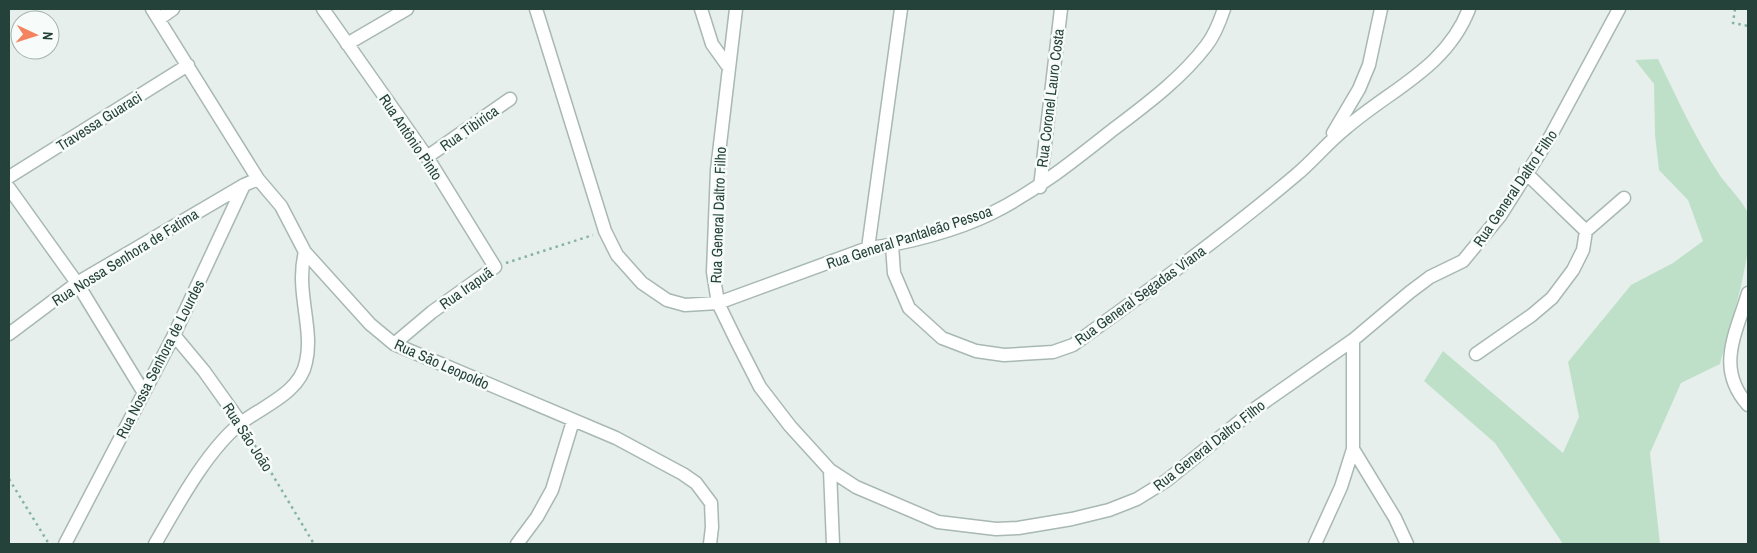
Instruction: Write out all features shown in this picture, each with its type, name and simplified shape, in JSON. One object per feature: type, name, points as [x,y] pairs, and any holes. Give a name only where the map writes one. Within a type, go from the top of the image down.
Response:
[{"type":"street","points":[[156,14],[174,9]]},
{"type":"street","name":"Rua Antônio Pinto","points":[[323,9],[427,158],[495,267]]},
{"type":"street","points":[[347,44],[407,9]]},
{"type":"street","name":"Rua General Pantaleão Pessoa","points":[[536,9],[605,231],[617,255],[642,283],[667,300],[684,305],[718,303],[868,248],[892,245],[990,213],[1040,187],[1142,108],[1183,72],[1208,45],[1224,9]]},
{"type":"street","points":[[701,9],[712,44],[728,65]]},
{"type":"street","name":"Rua General Daltro Filho","points":[[736,9],[717,170],[713,272],[718,303],[760,387],[790,426],[830,470],[856,487],[938,522],[996,529],[1018,528],[1081,517],[1136,499],[1166,481],[1256,408],[1353,340],[1430,277],[1464,261],[1500,216],[1525,172],[1550,136],[1618,9]]},
{"type":"street","points":[[868,248],[901,9]]},
{"type":"street","name":"Rua Coronel Lauro Costa","points":[[1040,187],[1061,9]]},
{"type":"street","name":"Rua General Segadas Viana","points":[[1327,144],[1360,89],[1369,65],[1381,9]]},
{"type":"street","name":"Rua General Segadas Viana","points":[[892,245],[894,273],[909,308],[942,338],[976,351],[1004,356],[1053,352],[1073,344],[1213,242],[1298,173],[1348,126],[1432,65],[1450,42],[1469,9]]},
{"type":"street","name":"Rua São Leopoldo","points":[[156,14],[258,179],[281,206],[304,252],[370,324],[394,344],[616,438],[696,483],[711,503],[712,527],[710,544]]},
{"type":"street","name":"Travessa Guaraci","points":[[9,177],[188,65]]},
{"type":"street","name":"Rua Tibirica","points":[[427,158],[510,99]]},
{"type":"street","points":[[1525,172],[1586,231]]},
{"type":"street","points":[[244,185],[258,179]]},
{"type":"street","name":"Rua Nossa Senhora de Fatima","points":[[9,334],[77,283],[244,185]]},
{"type":"street","name":"Rua Nossa Senhora de Lourdes","points":[[65,544],[174,334],[244,185]]},
{"type":"street","points":[[9,188],[77,283],[144,393]]},
{"type":"street","points":[[1476,354],[1532,315],[1552,298],[1573,270],[1583,250],[1586,231],[1624,198]]},
{"type":"street","points":[[155,544],[194,478],[241,423],[281,396],[299,380],[306,362],[307,344],[301,283],[304,252]]},
{"type":"street","name":"Rua Irapuã","points":[[394,344],[432,312],[495,267]]},
{"type":"street","points":[[1748,293],[1730,356],[1730,374],[1735,386],[1748,405]]},
{"type":"street","name":"Rua São João","points":[[174,334],[204,371],[241,423]]},
{"type":"street","points":[[1314,544],[1341,487],[1353,448],[1353,340]]},
{"type":"street","points":[[517,544],[537,517],[552,490],[573,421]]},
{"type":"street","points":[[1353,448],[1395,518],[1407,544]]},
{"type":"street","points":[[830,470],[833,544]]},
{"type":"path","points":[[1734,9],[1733,23],[1748,26]]},
{"type":"path","name":"Rua Irapuã","points":[[495,267],[605,231]]},
{"type":"path","name":"Rua São João","points":[[241,423],[314,544]]},
{"type":"path","points":[[9,479],[50,544]]},
{"type":"green space","points":[[1658,59],[1702,146],[1719,174],[1739,199],[1748,214],[1748,246],[1745,266],[1720,364],[1681,383],[1650,453],[1660,544],[1563,544],[1495,443],[1424,381],[1443,351],[1563,453],[1579,417],[1568,362],[1631,285],[1673,263],[1703,241],[1688,200],[1659,170],[1655,135],[1654,84],[1635,60]]}]
